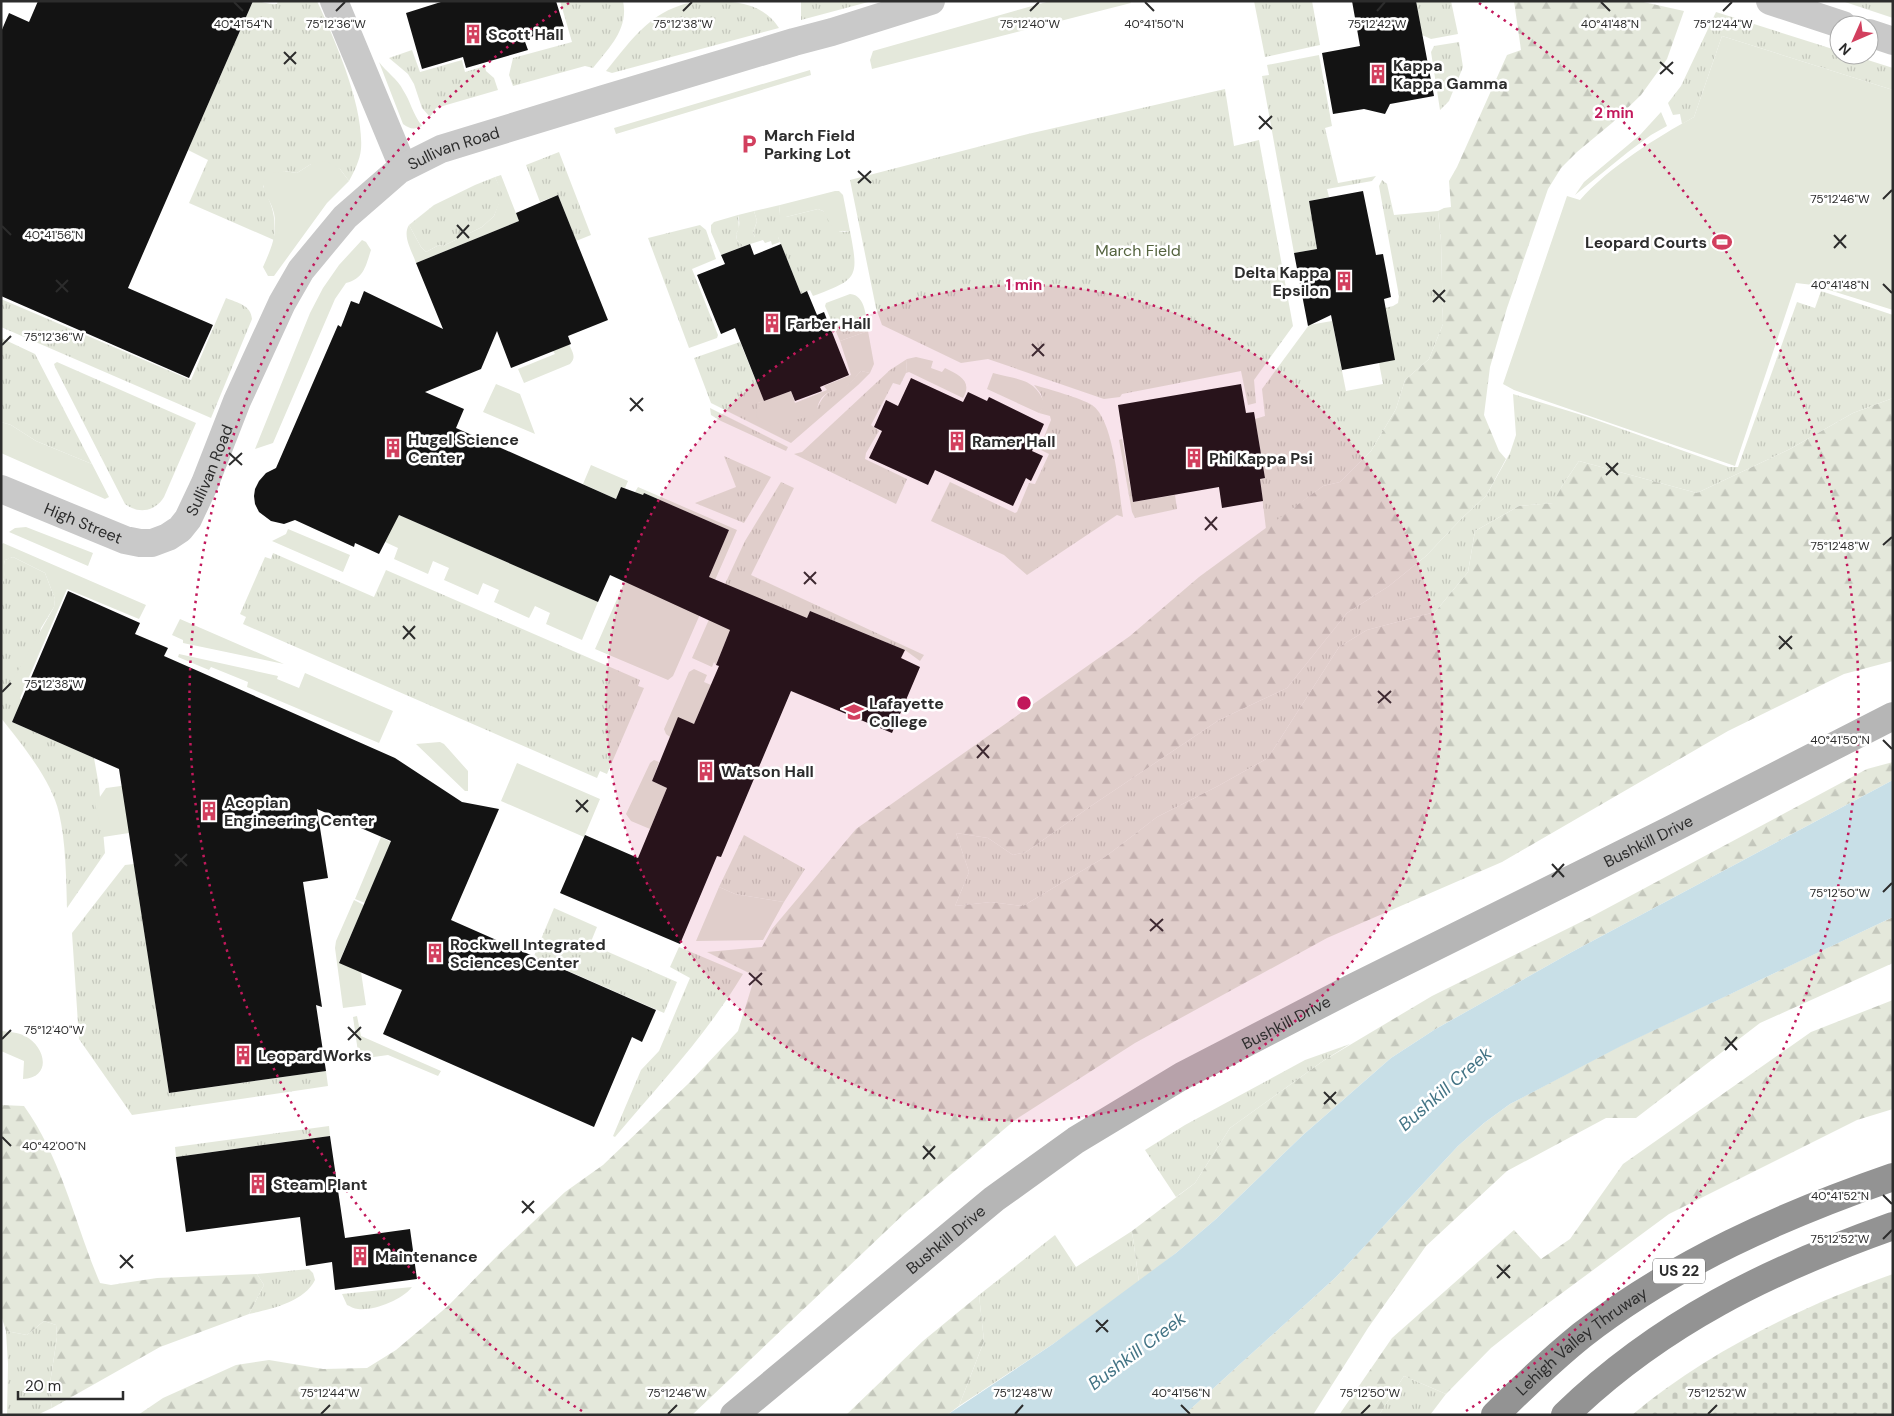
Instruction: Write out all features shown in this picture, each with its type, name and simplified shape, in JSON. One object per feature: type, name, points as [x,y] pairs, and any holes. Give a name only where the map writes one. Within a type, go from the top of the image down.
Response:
[{"type":"highway","name":"Lehigh Valley Thruway","points":[[1495,1415],[1536,1374],[1583,1335],[1630,1301],[1686,1266],[1734,1241],[1791,1216],[1893,1177]]},
{"type":"highway","name":"US 22","points":[[1565,1415],[1584,1396],[1630,1358],[1731,1294],[1789,1267],[1893,1226]]},
{"type":"street","points":[[334,1],[404,167]]},
{"type":"street","name":"Sullivan Road","points":[[168,537],[180,529],[193,509],[238,400],[282,303],[300,270],[349,212],[404,167],[441,149],[604,98],[832,32],[931,1]]},
{"type":"street","points":[[1770,1],[1829,20]]},
{"type":"street","points":[[1879,36],[1893,41]]},
{"type":"street","name":"High Street","points":[[1,489],[125,540],[140,543],[152,542],[168,537]]},
{"type":"street","name":"Bushkill Drive","points":[[734,1415],[994,1199],[1076,1140],[1182,1076],[1352,988],[1670,830],[1893,716]]},
{"type":"green space","points":[[253,1],[277,4],[278,1],[317,1],[347,74],[358,113],[361,132],[361,149],[355,170],[349,181],[340,169],[311,164],[297,173],[284,171],[263,186],[273,212],[275,224],[274,240],[189,203],[208,160],[188,150]]},
{"type":"green space","points":[[560,1],[623,1],[623,20],[616,37],[593,68],[585,66],[513,86],[509,75],[513,58],[572,42]]},
{"type":"green space","points":[[699,1],[733,2],[754,7],[772,19],[779,28],[612,73],[606,71],[635,36],[656,17],[669,10]]},
{"type":"green space","points":[[801,1],[872,1],[801,20]]},
{"type":"green space","points":[[1050,1],[1130,1],[1131,3],[872,69],[870,60],[873,51]]},
{"type":"green space","points":[[1254,1],[1312,1],[1320,45],[1265,57]]},
{"type":"green space","points":[[1416,1],[1451,1],[1458,34],[1431,39],[1422,35]]},
{"type":"green space","points":[[1514,1],[1639,1],[1684,11],[1667,59],[1641,95],[1561,168],[1548,189],[1507,308],[1490,367],[1484,415],[1499,451],[1506,459],[1486,496],[1426,556],[1389,586],[1347,613],[1287,688],[1219,720],[1026,852],[1013,855],[988,838],[956,833],[969,872],[955,906],[991,902],[1023,906],[1105,857],[1157,817],[1268,758],[1339,647],[1367,630],[1435,612],[1468,572],[1475,531],[1519,506],[1553,503],[1579,461],[1697,493],[1790,449],[1853,413],[1893,398],[1893,661],[1844,674],[1728,731],[1502,862],[1327,938],[1135,1043],[1015,1120],[905,1213],[692,1415],[138,1415],[163,1398],[236,1365],[269,1360],[323,1369],[367,1368],[396,1350],[448,1306],[499,1254],[565,1192],[603,1165],[688,1084],[738,1031],[755,976],[707,952],[762,947],[772,929],[856,829],[1130,636],[1199,577],[1323,486],[1340,482],[1371,451],[1396,409],[1405,380],[1429,359],[1443,324],[1441,241],[1438,211],[1451,207],[1449,181],[1507,55],[1521,50]]},
{"type":"green space","points":[[1842,1],[1893,1],[1893,18]]},
{"type":"green space","points":[[1716,12],[1829,48],[1829,65],[1879,64],[1893,68],[1893,90],[1722,36],[1694,117],[1682,124],[1680,114],[1673,115],[1668,103],[1681,86]]},
{"type":"green space","name":"Leopard Courts","points":[[1722,36],[1893,90],[1893,310],[1813,285],[1796,283],[1735,466],[1514,390],[1503,384],[1567,196],[1580,200],[1604,176],[1634,154],[1694,117]]},
{"type":"green space","points":[[1459,42],[1463,67],[1449,101],[1440,110],[1431,52],[1434,46]]},
{"type":"green space","points":[[412,50],[420,72],[462,60],[465,72],[485,66],[486,71],[494,78],[498,90],[436,108],[430,117],[422,108],[414,84],[408,74],[389,58]]},
{"type":"green space","points":[[1319,55],[1332,126],[1325,128],[1338,183],[1376,176],[1372,181],[1327,189],[1329,197],[1309,201],[1317,249],[1294,253],[1262,76],[1269,75],[1267,65]]},
{"type":"green space","points":[[379,62],[401,86],[422,126],[412,128],[403,124]]},
{"type":"green space","points":[[810,70],[811,75],[616,134],[614,128]]},
{"type":"green space","name":"March Field","points":[[1225,89],[1234,146],[1259,140],[1293,326],[1254,380],[1256,403],[1248,405],[1241,371],[1104,399],[988,359],[961,363],[882,325],[876,308],[850,180],[1028,134]]},
{"type":"green space","points":[[1661,112],[1667,126],[1628,152],[1575,195],[1584,182],[1640,135]]},
{"type":"green space","points":[[559,152],[591,235],[576,241],[558,195],[540,202],[526,165]]},
{"type":"green space","points":[[326,161],[340,169],[349,181],[327,203],[274,276],[268,276],[263,267],[273,242],[275,222],[274,212],[264,188],[268,174],[284,171],[297,173],[311,164]]},
{"type":"green space","points":[[501,175],[519,221],[416,263],[407,239],[409,225],[421,247],[426,252],[482,227],[494,216],[502,194],[495,177]]},
{"type":"green space","points":[[495,177],[503,194],[494,216],[482,227],[426,252],[421,247],[409,225],[434,205]]},
{"type":"green space","points":[[1382,180],[1387,184],[1394,215],[1438,211],[1441,241],[1443,324],[1429,359],[1405,380],[1396,409],[1371,451],[1340,482],[1323,486],[1266,529],[1260,479],[1265,478],[1255,419],[1265,416],[1262,389],[1309,325],[1332,321],[1346,391],[1383,384],[1379,363],[1385,308],[1398,303],[1399,296],[1379,186]]},
{"type":"green space","points":[[839,191],[843,195],[850,231],[836,231],[823,211],[818,209],[786,217],[781,217],[779,214],[780,205]]},
{"type":"green space","points":[[780,205],[779,214],[786,217],[818,209],[823,211],[835,229],[844,232],[850,231],[854,268],[852,275],[847,280],[813,296],[810,290],[801,294],[778,237],[755,237],[753,233],[757,221],[754,211]]},
{"type":"green space","points":[[754,211],[757,221],[753,233],[755,237],[778,237],[780,242],[772,245],[771,241],[765,243],[763,240],[744,246],[737,240],[738,215]]},
{"type":"green space","points":[[738,215],[739,229],[736,234],[737,240],[744,246],[721,255],[711,232],[711,225],[714,222]]},
{"type":"green space","points":[[700,225],[706,230],[716,259],[692,269],[718,335],[717,338],[689,348],[648,238]]},
{"type":"green space","points":[[362,240],[366,242],[371,250],[361,275],[346,283],[335,299],[273,443],[255,449],[310,313],[323,288],[339,265]]},
{"type":"green space","points":[[1821,291],[1893,315],[1893,398],[1853,413],[1790,449],[1697,493],[1579,461],[1562,486],[1554,503],[1519,506],[1475,531],[1468,572],[1435,612],[1367,630],[1339,647],[1268,758],[1157,817],[1105,857],[1023,906],[991,902],[955,906],[969,872],[956,833],[988,838],[1013,855],[1026,852],[1219,720],[1287,688],[1347,613],[1389,586],[1426,556],[1486,496],[1510,453],[1516,435],[1513,394],[1585,416],[1729,467],[1738,467],[1797,302],[1815,308]]},
{"type":"green space","points":[[850,294],[859,298],[862,303],[866,314],[868,331],[840,341],[825,306],[826,303]]},
{"type":"green space","points":[[226,298],[246,308],[251,314],[252,319],[211,418],[1,327],[1,299],[191,380]]},
{"type":"green space","points":[[868,331],[874,364],[870,373],[861,371],[844,390],[832,391],[824,395],[819,403],[816,415],[768,426],[756,417],[758,403],[791,391],[795,403],[827,390],[824,386],[851,375],[840,341]]},
{"type":"green space","points":[[1,338],[35,354],[92,464],[36,441],[11,425],[1,422]]},
{"type":"green space","points":[[740,342],[764,401],[758,403],[817,408],[827,394],[834,390],[844,389],[861,371],[870,373],[791,443],[711,403],[694,358]]},
{"type":"green space","points":[[569,344],[574,357],[570,364],[524,383],[518,369],[555,354],[553,351]]},
{"type":"green space","points":[[916,357],[933,361],[931,368],[942,372],[945,368],[963,379],[966,392],[963,398],[909,372],[906,373],[907,359]]},
{"type":"green space","points":[[907,359],[906,373],[900,385],[893,383],[871,425],[879,431],[866,453],[865,459],[907,479],[896,504],[794,454],[802,452],[890,370]]},
{"type":"green space","points":[[57,362],[196,423],[164,497],[156,506],[141,510],[125,504],[55,367],[54,364]]},
{"type":"green space","points":[[993,373],[1018,379],[1031,385],[1037,390],[1045,405],[1039,413],[987,389]]},
{"type":"green space","points":[[496,384],[520,394],[535,434],[483,412]]},
{"type":"green space","points":[[1034,385],[1087,402],[1099,413],[1106,425],[1114,457],[1123,517],[1117,515],[1027,575],[1004,555],[931,521],[950,482],[1015,513],[1017,512],[1029,483],[1035,484],[1049,454],[1039,449],[1051,420],[1050,416],[1039,413],[1044,405],[1041,394]]},
{"type":"green space","points":[[710,408],[788,447],[786,451],[721,421],[711,415]]},
{"type":"green space","points":[[1,422],[11,425],[36,441],[92,464],[109,497],[105,499],[1,453]]},
{"type":"green space","points":[[1122,439],[1133,502],[1175,495],[1177,509],[1135,518],[1132,512],[1119,440]]},
{"type":"green space","points":[[724,456],[771,477],[744,523],[695,503],[736,487]]},
{"type":"green space","points":[[591,465],[628,481],[625,488],[621,487],[616,499],[583,484]]},
{"type":"green space","points":[[781,482],[794,488],[751,575],[924,655],[920,661],[905,650],[810,611],[807,618],[718,599],[745,541]]},
{"type":"green space","points":[[638,487],[737,530],[673,676],[668,680],[595,649],[625,581],[693,612],[729,530],[644,493],[643,496],[635,492]]},
{"type":"green space","points":[[377,505],[598,602],[582,640],[546,624],[550,613],[535,606],[529,618],[494,602],[499,590],[483,583],[478,595],[444,580],[449,568],[433,561],[428,574],[394,559],[398,548],[385,542]]},
{"type":"green space","points":[[26,527],[93,553],[88,566],[9,532],[15,528]]},
{"type":"green space","points":[[288,529],[350,555],[343,572],[272,541],[286,534]]},
{"type":"green space","points":[[3,543],[146,605],[139,619],[67,589],[20,698],[8,694],[11,683],[54,607],[55,599],[45,573],[13,557],[5,560],[4,579],[1,586],[1,546]]},
{"type":"green space","points":[[273,553],[374,597],[386,570],[640,680],[638,686],[644,688],[607,774],[600,771],[597,778],[243,624],[246,617],[240,614],[265,557],[271,559]]},
{"type":"green space","points":[[13,557],[45,573],[55,599],[54,607],[41,628],[20,698],[22,700],[12,722],[94,758],[99,786],[105,853],[67,908],[63,836],[55,801],[43,775],[1,718],[1,586],[4,579],[5,560]]},
{"type":"green space","points":[[718,599],[739,608],[716,665],[714,662],[712,667],[692,658]]},
{"type":"green space","points":[[180,619],[284,664],[183,643],[183,640],[172,635]]},
{"type":"green space","points":[[179,654],[278,676],[277,679],[299,688],[305,673],[393,711],[379,743],[247,687],[248,682],[211,667],[209,670],[178,657]]},
{"type":"green space","points":[[694,669],[707,675],[704,682],[711,685],[694,724],[670,737],[664,729],[689,672]]},
{"type":"green space","points":[[440,742],[468,771],[468,791],[465,791],[416,744]]},
{"type":"green space","points":[[654,760],[659,762],[652,781],[667,788],[650,829],[631,821],[626,814],[650,763]]},
{"type":"green space","points":[[1893,762],[1893,780],[1570,953],[1434,1030],[1391,1058],[1303,1135],[1216,1219],[1139,1282],[1132,1231],[1195,1183],[1230,1128],[1323,1061],[1432,996],[1589,918],[1867,769]]},
{"type":"green space","points":[[517,763],[600,799],[584,837],[501,801]]},
{"type":"green space","points":[[165,780],[129,833],[103,837],[95,804],[106,788]]},
{"type":"green space","points":[[744,835],[805,869],[784,902],[735,894],[719,887]]},
{"type":"green space","points":[[381,837],[391,842],[365,903],[355,899]]},
{"type":"green space","points":[[134,864],[169,1093],[326,1071],[328,1086],[132,1115],[79,1039],[72,933],[125,865]]},
{"type":"green space","points":[[719,887],[735,894],[784,902],[763,940],[696,941]]},
{"type":"green space","points":[[354,900],[364,905],[339,962],[361,972],[366,1005],[343,1008],[335,948],[336,941]]},
{"type":"green space","points":[[554,908],[597,927],[590,944],[677,982],[664,1013],[534,956]]},
{"type":"green space","points":[[1893,917],[1893,963],[1760,1023],[1636,1118],[1606,1118],[1507,1171],[1426,1246],[1368,1328],[1313,1415],[1184,1415],[1336,1277],[1458,1146],[1484,1123],[1510,1104],[1620,1046]]},
{"type":"green space","points":[[679,947],[743,974],[699,1038],[615,1137],[613,1136],[641,1070],[659,1051],[690,978],[670,967]]},
{"type":"green space","points":[[1893,1000],[1893,1109],[1857,1120],[1669,1214],[1491,1348],[1446,1394],[1404,1376],[1379,1415],[1339,1415],[1392,1338],[1514,1230],[1541,1259],[1570,1239],[1623,1164],[1811,1032]]},
{"type":"green space","points":[[357,1016],[361,1036],[441,1071],[438,1076],[388,1055],[359,1059],[353,1017]]},
{"type":"green space","points":[[1,1031],[13,1032],[32,1041],[41,1053],[43,1060],[39,1073],[33,1077],[23,1079],[24,1061],[1,1051]]},
{"type":"green space","points":[[1350,1044],[1323,1061],[1230,1128],[1195,1183],[1176,1197],[1145,1150],[1185,1125],[1305,1060]]},
{"type":"green space","points":[[1,1105],[24,1106],[37,1126],[67,1192],[100,1283],[111,1285],[157,1278],[257,1274],[264,1285],[249,1314],[160,1347],[52,1408],[49,1390],[57,1337],[56,1325],[44,1321],[27,1335],[6,1331],[1,1315]]},
{"type":"green space","points":[[329,1126],[330,1136],[176,1157],[175,1147]]},
{"type":"green space","points":[[1132,1231],[1139,1282],[1053,1344],[959,1406],[984,1341],[979,1295],[1055,1235],[1076,1267]]},
{"type":"green space","points":[[309,1269],[313,1273],[315,1280],[303,1294],[286,1303],[249,1314],[264,1285],[257,1274]]},
{"type":"green space","points":[[1893,1274],[1893,1415],[1632,1415],[1691,1371],[1756,1333],[1824,1301]]},
{"type":"green space","points":[[412,1287],[402,1296],[387,1304],[365,1309],[357,1309],[347,1305],[342,1294]]},
{"type":"green space","points":[[979,1295],[984,1341],[959,1406],[947,1415],[846,1415],[923,1341]]},
{"type":"green space","points":[[44,1321],[56,1325],[57,1337],[49,1390],[52,1408],[37,1415],[7,1415],[8,1364],[6,1331],[27,1335]]},
{"type":"green space","points":[[1404,1376],[1446,1394],[1430,1415],[1379,1415]]},
{"type":"water","name":"Bushkill Creek","points":[[1893,780],[1893,917],[1621,1046],[1510,1104],[1484,1123],[1458,1146],[1336,1277],[1184,1415],[947,1415],[1053,1344],[1176,1253],[1216,1219],[1303,1135],[1391,1058],[1434,1030],[1570,953]]},
{"type":"building","points":[[38,1],[253,1],[128,288],[213,325],[189,378],[1,296],[1,32],[9,13],[29,22]]},
{"type":"building","name":"Scott Hall","points":[[444,1],[556,1],[564,27],[524,39],[528,50],[466,68],[463,57],[422,69],[406,13]]},
{"type":"building","name":"Kappa Kappa Gamma","points":[[1352,1],[1416,1],[1434,96],[1390,104],[1385,114],[1364,109],[1333,114],[1322,53],[1360,46]]},
{"type":"building","name":"Delta Kappa Epsilon","points":[[1363,191],[1376,255],[1383,254],[1387,275],[1391,297],[1384,299],[1395,360],[1342,370],[1331,315],[1308,326],[1294,253],[1317,249],[1309,201]]},
{"type":"building","points":[[558,195],[608,320],[568,336],[571,344],[511,368],[497,331],[481,369],[425,392],[464,409],[456,428],[616,499],[621,487],[643,495],[644,493],[729,530],[709,577],[807,618],[810,611],[905,650],[901,658],[920,667],[892,733],[791,691],[721,857],[717,856],[680,944],[560,893],[585,835],[638,858],[667,788],[652,781],[678,717],[694,724],[719,666],[716,665],[730,630],[610,575],[598,602],[399,515],[379,554],[355,543],[354,547],[295,520],[284,524],[271,521],[259,512],[255,504],[255,489],[266,473],[276,468],[338,325],[341,327],[351,301],[359,304],[364,291],[443,329],[416,263],[519,221],[516,213]]},
{"type":"building","name":"Farber Hall","points":[[750,244],[754,255],[781,244],[801,294],[807,291],[817,315],[824,312],[849,375],[820,387],[822,391],[795,401],[791,391],[764,401],[735,328],[721,334],[697,275],[725,264],[721,255]]},
{"type":"building","name":"Ramer Hall","points":[[911,378],[963,402],[968,392],[987,401],[989,397],[1044,424],[1032,451],[1043,456],[1031,481],[1026,478],[1013,506],[935,470],[928,485],[869,458],[882,431],[874,427],[886,400],[898,406]]},
{"type":"building","name":"Phi Kappa Psi","points":[[1241,384],[1246,413],[1254,412],[1265,478],[1260,479],[1263,501],[1222,508],[1219,487],[1133,502],[1118,405]]},
{"type":"building","points":[[68,591],[140,623],[135,634],[168,648],[164,656],[395,758],[462,802],[499,809],[451,920],[656,1010],[642,1042],[632,1037],[594,1127],[383,1034],[402,990],[339,963],[391,841],[317,809],[328,878],[303,882],[322,1007],[316,1005],[326,1071],[169,1093],[119,769],[12,722]]},
{"type":"building","name":"Steam Plant","points":[[330,1136],[345,1238],[410,1229],[417,1279],[335,1290],[332,1262],[306,1266],[300,1217],[186,1232],[176,1157]]},
{"type":"place","name":"Scott Hall","points":[[473,34]]},
{"type":"place","name":"Kappa Kappa Gamma","points":[[1378,74]]},
{"type":"place","name":"March Field Parking Lot","points":[[749,144]]},
{"type":"place","name":"Leopard Courts","points":[[1722,242]]},
{"type":"place","name":"Delta Kappa Epsilon","points":[[1344,281]]},
{"type":"place","name":"Farber Hall","points":[[772,323]]},
{"type":"place","name":"Ramer Hall","points":[[957,441]]},
{"type":"place","name":"Hugel Science Center","points":[[393,448]]},
{"type":"place","name":"Phi Kappa Psi","points":[[1194,458]]},
{"type":"place","name":"Lafayette College","points":[[854,712]]},
{"type":"place","name":"Watson Hall","points":[[706,771]]},
{"type":"place","name":"Acopian Engineering Center","points":[[209,811]]},
{"type":"place","name":"Rockwell Integrated Sciences Center","points":[[435,953]]},
{"type":"place","name":"LeopardWorks","points":[[243,1055]]},
{"type":"place","name":"Steam Plant","points":[[258,1184]]},
{"type":"place","name":"Maintenance","points":[[360,1256]]}]
